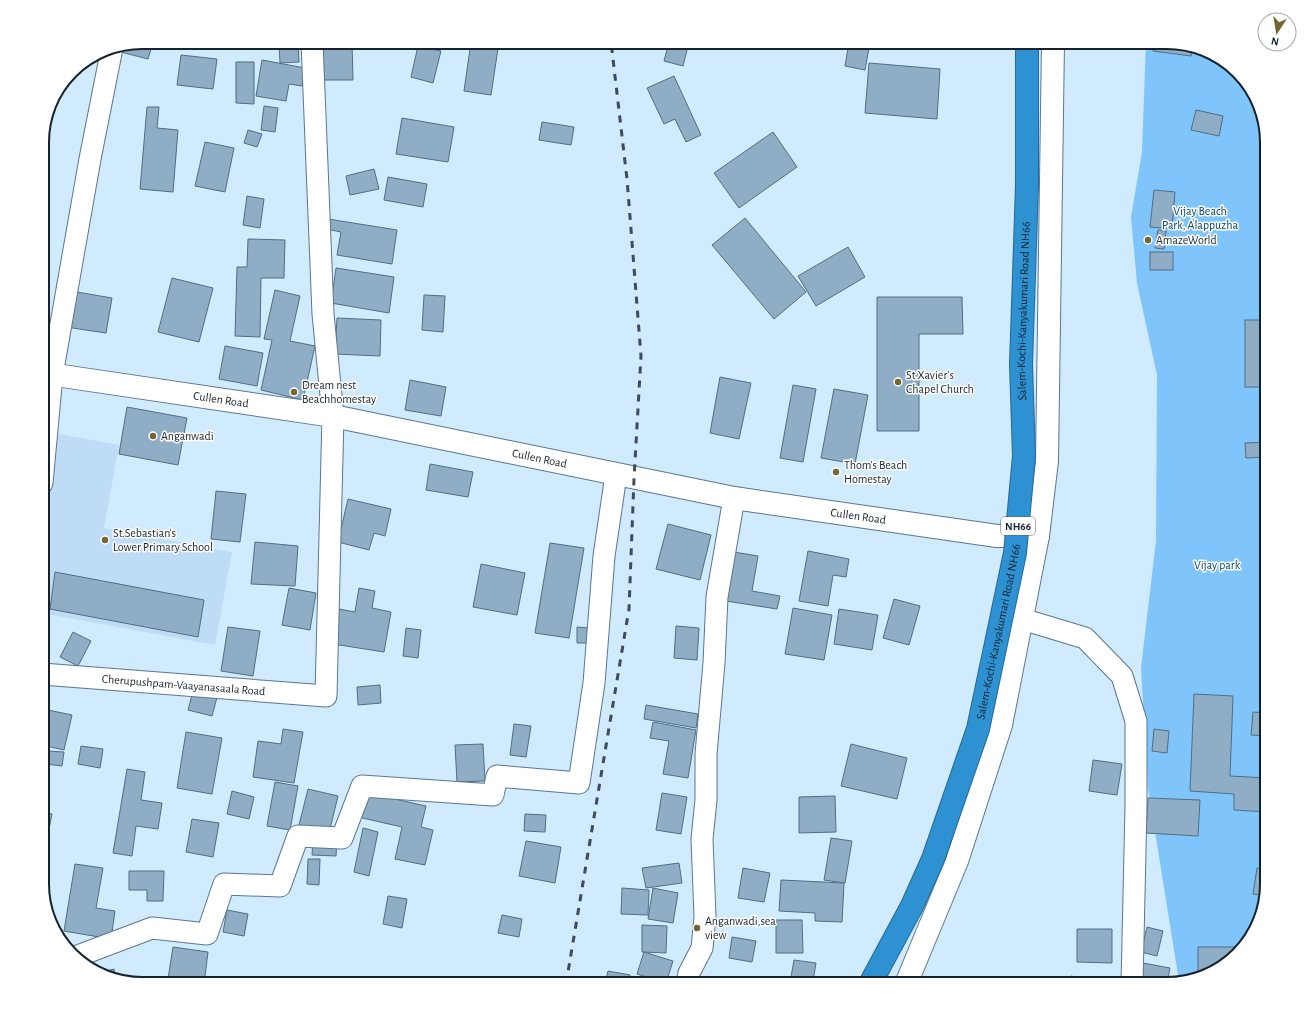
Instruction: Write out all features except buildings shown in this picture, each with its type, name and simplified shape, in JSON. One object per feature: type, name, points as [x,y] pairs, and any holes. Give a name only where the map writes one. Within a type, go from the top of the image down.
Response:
[{"type":"highway","name":"Salem-Kochi-Kanyakumari Road NH66","points":[[874,977],[912,906],[933,859],[978,729],[1015,553],[1024,456],[1021,364],[1027,185],[1027,49]]},
{"type":"main road","points":[[909,977],[958,862],[1001,725],[1038,536],[1048,462],[1053,49]]},
{"type":"main road","name":"Cullen Road","points":[[49,374],[333,416],[734,498],[997,536],[1038,536]]},
{"type":"street","points":[[312,49],[313,104],[323,314],[333,416]]},
{"type":"street","points":[[49,364],[111,54]]},
{"type":"street","name":"Cherupushpam-Vaayanasaala Road","points":[[49,675],[326,696],[333,416]]},
{"type":"street","points":[[82,955],[152,928],[207,934],[224,884],[280,886],[298,836],[342,838],[362,786],[493,795],[497,776],[580,783],[594,683],[604,556],[616,475]]},
{"type":"street","points":[[688,977],[702,948],[705,917],[702,839],[706,800],[706,754],[714,663],[717,597],[734,498]]},
{"type":"street","points":[[1022,619],[1085,638],[1122,676],[1136,721],[1136,806],[1132,977]]},
{"type":"shaded area","name":"St.Sebastian's Lower Primary School","points":[[49,432],[119,445],[104,528],[232,552],[215,645],[49,614]]},
{"type":"green space","name":"Vijay Beach Park, Alappuzha","points":[[1146,49],[1185,51],[1214,61],[1233,76],[1241,85],[1255,112],[1260,142],[1259,896],[1255,914],[1250,925],[1241,941],[1233,950],[1219,961],[1208,967],[1197,972],[1178,976],[1148,788],[1141,668],[1156,541],[1157,375],[1137,283],[1131,217],[1142,152]]},
{"type":"railway","points":[[567,977],[629,609],[641,356],[627,179],[612,49]]},
{"type":"place","name":"AmazeWorld","points":[[1148,240]]},
{"type":"place","name":"St Xavier's Chapel Church","points":[[898,382]]},
{"type":"place","name":"Dream nest Beachhomestay","points":[[294,392]]},
{"type":"place","name":"Anganwadi","points":[[153,436]]},
{"type":"place","name":"Thom's Beach Homestay","points":[[836,472]]},
{"type":"place","name":"St.Sebastian's Lower Primary School","points":[[105,540]]},
{"type":"place","name":"Anganwadi,sea view","points":[[697,928]]},
{"type":"park label","name":"Vijay park","points":[[1217,565]]}]
